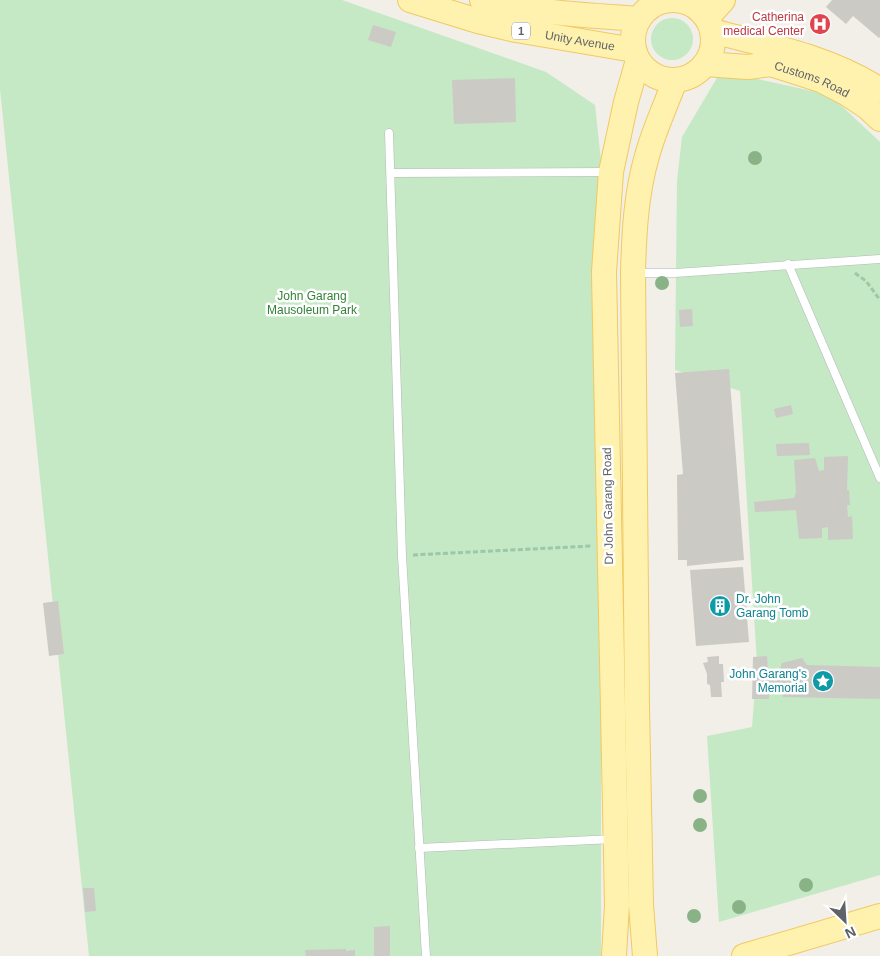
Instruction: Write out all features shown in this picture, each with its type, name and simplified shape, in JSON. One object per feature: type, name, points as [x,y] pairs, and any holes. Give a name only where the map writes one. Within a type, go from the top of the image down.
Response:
[{"type":"main road","name":"Unity Avenue","points":[[410,0],[478,21],[636,55]]},
{"type":"main road","name":"Unity Avenue","points":[[482,0],[504,6],[578,16],[639,19]]},
{"type":"main road","points":[[674,0],[683,1],[696,7],[710,24],[713,42],[711,54],[705,64],[695,74],[675,80],[668,80],[654,75],[648,71],[636,55],[633,40],[639,19],[644,12],[658,3],[674,0]]},
{"type":"main road","points":[[710,24],[723,0]]},
{"type":"main road","name":"Customs Road","points":[[710,24],[814,58],[848,72],[880,90]]},
{"type":"main road","name":"Dr John Garang Road","points":[[614,956],[617,905],[604,272],[611,172],[636,55]]},
{"type":"main road","name":"Customs Road","points":[[705,64],[748,67],[771,64],[821,80],[846,93],[867,107],[880,119]]},
{"type":"main road","points":[[646,956],[641,905],[637,715],[633,273],[637,210],[646,158],[675,80]]},
{"type":"main road","points":[[744,956],[880,916]]},
{"type":"main road","points":[[756,956],[880,920]]},
{"type":"lane","points":[[390,133],[402,556],[426,956]]},
{"type":"lane","points":[[391,173],[611,172]]},
{"type":"lane","points":[[633,273],[675,273],[880,258]]},
{"type":"lane","points":[[788,264],[880,478]]},
{"type":"lane","points":[[419,848],[616,839]]},
{"type":"path","points":[[838,261],[866,281],[880,300]]},
{"type":"path","points":[[402,556],[609,545]]},
{"type":"green space","name":"John Garang Mausoleum Park","points":[[0,0],[342,0],[546,72],[595,105],[601,161],[601,956],[89,956],[0,89]]},
{"type":"green space","points":[[668,18],[676,18],[687,24],[693,39],[687,54],[676,60],[668,60],[657,54],[651,43],[651,35],[657,24]]},
{"type":"green space","points":[[721,71],[830,95],[880,142],[880,875],[719,922],[707,736],[752,727],[757,663],[740,391],[675,370],[677,181],[682,137]]},
{"type":"building","points":[[832,0],[880,0],[880,37],[853,16],[846,24],[826,7]]},
{"type":"building","points":[[373,25],[396,32],[391,47],[368,40]]},
{"type":"building","points":[[515,78],[516,122],[454,124],[452,80]]},
{"type":"building","points":[[692,309],[693,326],[680,327],[679,310]]},
{"type":"building","points":[[729,369],[744,560],[687,566],[687,560],[678,560],[677,475],[683,474],[675,373]]},
{"type":"building","points":[[791,405],[793,414],[776,418],[774,409]]},
{"type":"building","points":[[809,443],[810,455],[777,456],[776,444]]},
{"type":"building","points":[[848,456],[847,490],[849,490],[850,505],[847,505],[848,517],[852,516],[853,539],[828,540],[828,527],[822,528],[822,538],[799,539],[796,510],[755,512],[754,502],[794,498],[796,492],[794,460],[815,458],[819,471],[824,470],[824,457]]},
{"type":"building","name":"Dr. John Garang Tomb","points":[[743,567],[749,642],[696,646],[690,570]]},
{"type":"building","points":[[58,601],[64,654],[49,656],[43,603]]},
{"type":"building","points":[[719,656],[719,664],[723,664],[724,682],[721,682],[722,697],[711,697],[710,685],[707,684],[707,674],[703,663],[708,662],[707,657]]},
{"type":"building","points":[[767,656],[768,672],[779,672],[782,663],[802,658],[807,665],[880,667],[880,699],[783,697],[777,684],[769,685],[769,699],[752,699],[753,657]]},
{"type":"building","points":[[83,888],[94,888],[96,911],[85,912]]},
{"type":"building","points":[[390,926],[390,956],[374,956],[374,927]]},
{"type":"building","points":[[346,949],[346,951],[355,950],[355,956],[306,956],[305,950]]},
{"type":"place","name":"Catherina medical Center","points":[[820,24]]},
{"type":"place","name":"Dr. John Garang Tomb","points":[[720,606]]},
{"type":"place","name":"John Garang's Memorial","points":[[823,681]]}]
